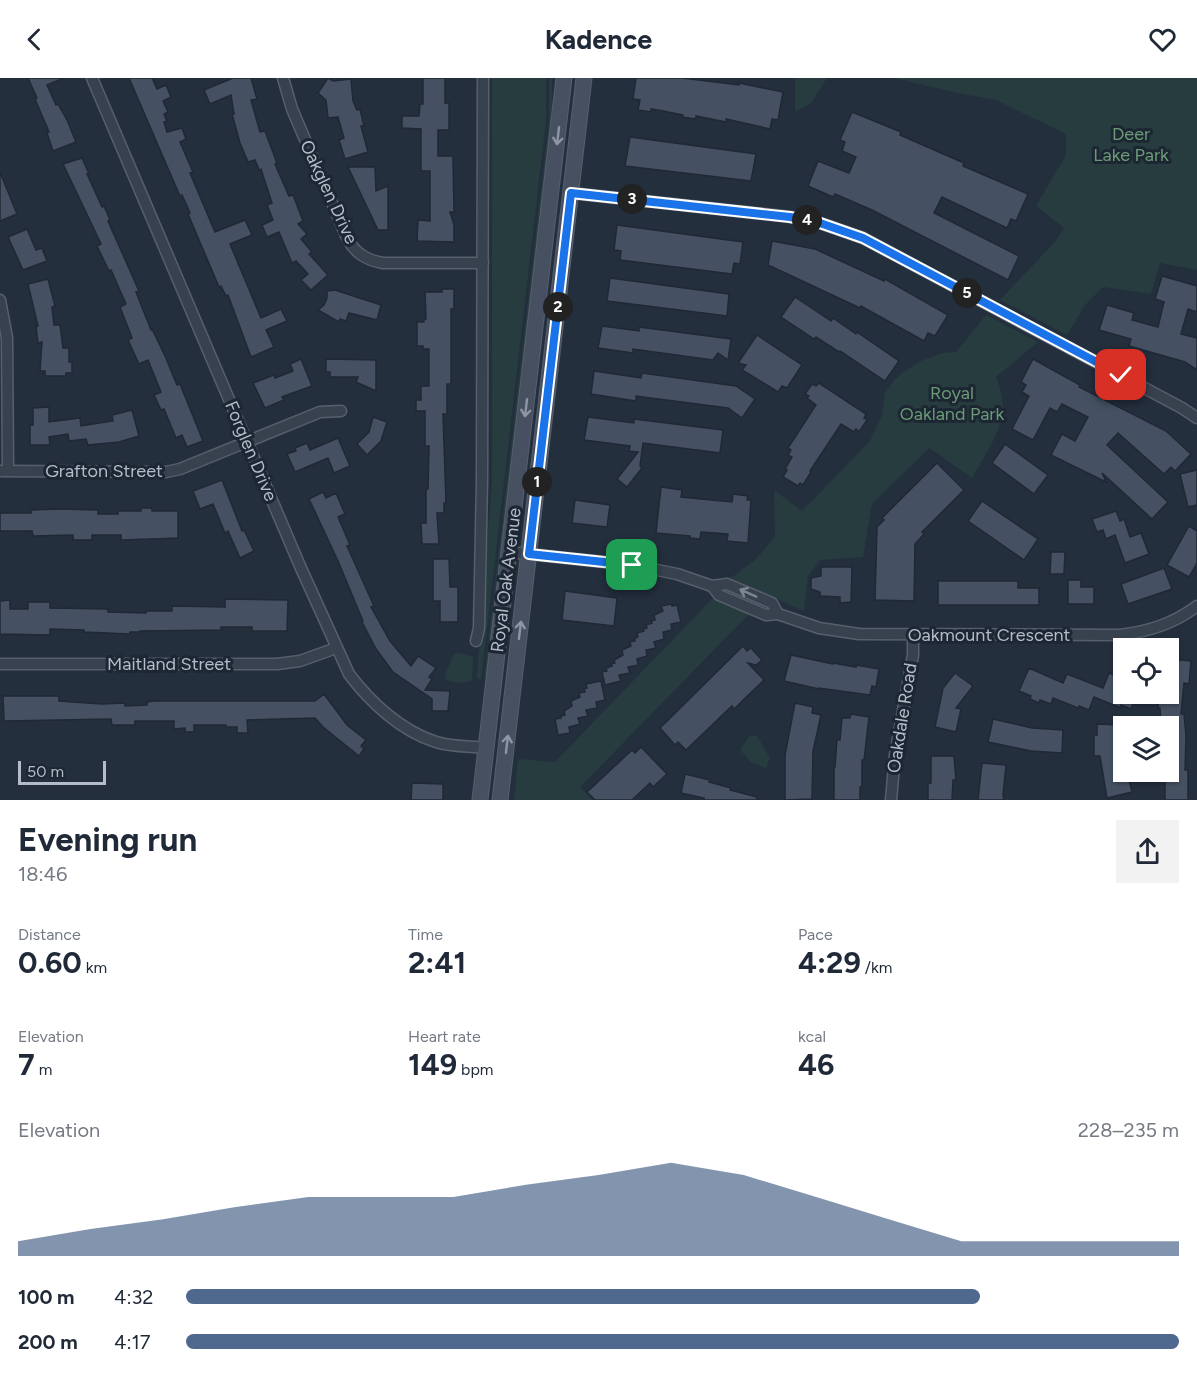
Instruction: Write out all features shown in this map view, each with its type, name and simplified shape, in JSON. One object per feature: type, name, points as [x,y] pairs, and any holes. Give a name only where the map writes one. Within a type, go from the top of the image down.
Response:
[{"type":"main road","name":"Royal Oak Avenue","points":[[480,800],[564,78]]},
{"type":"main road","name":"Royal Oak Avenue","points":[[500,800],[584,78]]},
{"type":"street","name":"Forglen Drive","points":[[92,78],[246,441],[349,674],[381,709],[399,722],[436,742],[487,748]]},
{"type":"street","name":"Oakglen Drive","points":[[283,78],[297,122],[347,238],[356,251],[370,260],[383,262],[483,263]]},
{"type":"street","name":"Royal Oak Avenue","points":[[476,641],[482,481],[483,78]]},
{"type":"street","points":[[571,193],[790,217],[844,231],[972,295],[1174,403],[1197,418]]},
{"type":"street","points":[[0,300],[7,338],[4,471]]},
{"type":"street","name":"Grafton Street","points":[[4,471],[166,472],[180,469],[320,412],[341,411]]},
{"type":"street","name":"Oakmount Crescent","points":[[509,552],[632,565],[677,574],[712,586],[719,594],[766,615],[778,614],[803,624],[859,634],[1120,635],[1164,626],[1197,606]]},
{"type":"street","name":"Oakdale Road","points":[[891,800],[895,754],[913,654],[913,636]]},
{"type":"street","name":"Maitland Street","points":[[0,664],[276,664],[300,661],[336,648]]},
{"type":"green space","points":[[492,78],[546,78],[546,121],[481,680],[477,678],[479,650],[484,640],[487,544],[492,481]]},
{"type":"green space","points":[[549,78],[552,78],[552,121],[487,675],[484,679],[549,121]]},
{"type":"green space","points":[[795,78],[827,78],[811,103],[795,112]]},
{"type":"green space","name":"Deer Lake Park","points":[[894,78],[1197,78],[1197,270],[1160,263],[1151,294],[1103,287],[1085,305],[1067,335],[1000,300],[1054,243],[1064,228],[1036,206],[1066,155],[1066,134],[996,100]]},
{"type":"green space","name":"Royal Oakland Park","points":[[986,315],[1038,342],[996,377],[1003,405],[1001,418],[993,442],[972,478],[929,448],[872,504],[863,557],[820,560],[808,576],[804,611],[731,578],[755,560],[775,537],[774,490],[802,511],[870,441],[882,415],[885,393],[893,382],[902,373],[921,361],[942,353],[956,352]]},
{"type":"green space","points":[[714,597],[749,614],[580,787],[593,800],[514,800],[518,759],[555,762]]},
{"type":"green space","points":[[454,654],[473,657],[472,680],[458,682],[445,679]]},
{"type":"green space","points":[[750,735],[757,736],[770,758],[766,768],[751,762],[740,750]]},
{"type":"building","points":[[28,78],[64,78],[47,85],[56,105],[58,104],[67,120],[76,142],[53,151],[47,133],[49,132]]},
{"type":"building","points":[[129,78],[152,78],[157,89],[166,85],[171,97],[163,101],[168,112],[164,114],[167,121],[164,122],[167,132],[182,128],[186,139],[180,142],[193,172],[190,173],[215,232],[245,220],[252,235],[230,244],[261,318],[281,309],[287,321],[266,330],[274,347],[251,357],[228,295],[226,296],[221,286],[219,287],[188,214],[190,213],[182,195],[180,196]]},
{"type":"building","points":[[233,78],[251,78],[257,99],[251,100],[260,132],[265,131],[277,163],[275,164],[289,196],[293,195],[303,221],[298,224],[307,234],[301,239],[312,252],[309,254],[328,275],[311,290],[301,280],[308,274],[296,261],[292,263],[279,232],[267,237],[262,225],[273,220],[267,205],[272,203],[261,169],[259,170],[255,160],[248,162],[240,143],[232,114],[234,114],[231,95],[210,104],[204,90]]},
{"type":"building","points":[[328,78],[333,81],[351,79],[353,101],[357,110],[360,109],[364,126],[361,126],[368,152],[345,159],[339,140],[344,138],[338,117],[328,118],[326,100],[318,93]]},
{"type":"building","points":[[423,78],[445,78],[445,103],[449,103],[449,130],[438,130],[438,156],[453,156],[454,212],[450,212],[454,225],[454,242],[417,241],[418,220],[430,221],[430,171],[421,171],[421,129],[402,128],[402,116],[419,116],[420,104],[423,104]]},
{"type":"building","points":[[636,78],[682,78],[739,85],[739,83],[783,92],[778,120],[772,119],[770,129],[726,119],[726,122],[696,116],[696,119],[651,109],[651,112],[638,110],[640,100],[633,99]]},
{"type":"building","points":[[852,112],[901,132],[900,135],[964,163],[963,166],[1028,194],[1016,221],[1011,219],[1007,228],[942,197],[934,213],[1019,256],[1008,280],[872,210],[835,194],[833,197],[808,186],[818,161],[849,173],[856,157],[842,151],[845,142],[840,140]]},
{"type":"building","points":[[630,137],[756,154],[751,181],[625,166]]},
{"type":"building","points":[[82,158],[139,291],[136,292],[151,330],[177,385],[180,384],[203,441],[187,447],[182,435],[176,438],[164,409],[161,410],[154,395],[161,392],[148,360],[139,364],[128,340],[132,338],[120,307],[126,304],[97,246],[101,244],[63,164]]},
{"type":"building","points":[[348,167],[375,167],[376,191],[388,186],[388,230],[378,230]]},
{"type":"building","points":[[0,172],[17,214],[0,221]]},
{"type":"building","points":[[617,225],[743,242],[740,264],[734,263],[732,274],[620,260],[621,251],[614,250]]},
{"type":"building","points":[[27,229],[36,250],[42,248],[47,261],[23,270],[8,237]]},
{"type":"building","points":[[772,241],[815,249],[884,281],[885,279],[948,315],[935,336],[928,333],[924,341],[861,306],[860,308],[768,265]]},
{"type":"building","points":[[1162,276],[1197,286],[1197,312],[1188,309],[1181,334],[1197,338],[1197,370],[1185,362],[1129,346],[1131,339],[1099,330],[1107,305],[1134,313],[1132,320],[1158,327],[1164,302],[1155,299]]},
{"type":"building","points":[[610,278],[729,294],[727,316],[607,301]]},
{"type":"building","points":[[48,279],[55,306],[52,307],[54,325],[60,325],[63,348],[69,348],[69,362],[72,362],[72,373],[66,373],[66,376],[45,376],[45,371],[40,371],[42,342],[38,343],[36,326],[38,326],[28,284]]},
{"type":"building","points":[[442,289],[454,289],[454,309],[451,309],[451,384],[447,384],[447,414],[443,414],[446,503],[444,503],[444,513],[437,513],[439,544],[422,544],[421,523],[426,523],[429,446],[425,446],[425,411],[416,411],[416,400],[421,400],[421,386],[429,386],[429,349],[417,346],[417,322],[424,322],[426,319],[425,292],[442,292]]},
{"type":"building","points":[[335,290],[381,305],[377,320],[349,313],[346,321],[340,319],[339,322],[318,310],[324,305],[327,291]]},
{"type":"building","points":[[795,297],[831,321],[833,318],[856,334],[857,332],[899,361],[885,381],[840,351],[816,337],[814,339],[781,317]]},
{"type":"building","points":[[602,326],[639,331],[639,327],[731,339],[728,360],[718,353],[713,360],[633,349],[633,353],[598,348]]},
{"type":"building","points":[[757,335],[802,365],[787,388],[782,386],[778,392],[742,370],[746,365],[738,363]]},
{"type":"building","points":[[301,359],[312,386],[282,397],[284,400],[265,408],[253,383],[293,371],[290,364]]},
{"type":"building","points":[[326,359],[376,360],[376,391],[356,382],[358,377],[330,377],[330,372],[326,372]]},
{"type":"building","points":[[1033,359],[1080,385],[1079,387],[1166,431],[1191,454],[1175,471],[1171,467],[1164,474],[1118,433],[1107,445],[1168,502],[1152,519],[1102,473],[1106,482],[1051,455],[1062,434],[1075,441],[1088,417],[1062,404],[1057,412],[1050,408],[1033,440],[1012,429],[1029,396],[1022,392],[1026,385],[1021,382]]},
{"type":"building","points":[[594,371],[641,378],[642,373],[736,386],[755,399],[742,418],[728,408],[636,396],[636,401],[591,394]]},
{"type":"building","points":[[819,383],[866,414],[864,418],[867,420],[859,432],[856,429],[854,432],[841,424],[803,485],[800,483],[798,486],[783,477],[792,457],[788,455],[791,450],[788,448],[816,405],[805,394],[812,384],[816,386]]},
{"type":"building","points":[[49,407],[49,422],[80,418],[81,426],[113,421],[112,415],[132,410],[139,436],[119,442],[88,445],[86,439],[69,441],[68,434],[49,437],[50,445],[30,445],[33,408]]},
{"type":"building","points":[[373,417],[387,422],[381,441],[367,455],[357,444],[369,432]]},
{"type":"building","points":[[588,417],[634,423],[634,419],[723,430],[720,453],[643,443],[640,466],[642,468],[627,487],[617,479],[638,452],[629,451],[630,446],[584,440]]},
{"type":"building","points":[[338,438],[350,466],[334,473],[328,458],[295,472],[287,454],[307,443],[310,450]]},
{"type":"building","points":[[1005,444],[1048,475],[1034,494],[992,463]]},
{"type":"building","points":[[937,463],[964,490],[922,532],[924,534],[915,544],[914,601],[875,600],[877,527],[884,520],[882,518]]},
{"type":"building","points":[[1197,470],[1197,505],[1188,507],[1180,474]]},
{"type":"building","points":[[222,480],[242,531],[244,530],[254,551],[240,558],[228,531],[225,533],[213,504],[200,509],[193,491]]},
{"type":"building","points":[[661,487],[682,490],[681,497],[732,502],[733,494],[748,496],[747,500],[751,500],[748,543],[727,541],[728,534],[701,532],[700,539],[656,533]]},
{"type":"building","points":[[323,492],[326,498],[336,493],[345,514],[338,517],[350,545],[347,546],[374,606],[371,607],[390,641],[411,666],[418,656],[436,668],[429,677],[432,679],[425,690],[450,691],[448,711],[432,711],[432,699],[393,672],[376,649],[309,499]]},
{"type":"building","points":[[575,500],[610,505],[607,527],[572,523]]},
{"type":"building","points":[[982,501],[1038,539],[1024,560],[968,521]]},
{"type":"building","points":[[141,508],[152,508],[152,511],[178,511],[178,538],[121,540],[121,535],[92,535],[92,540],[73,540],[73,535],[33,536],[32,531],[0,531],[0,513],[31,513],[31,510],[60,509],[98,510],[98,514],[118,514],[118,511],[141,511]]},
{"type":"building","points":[[1116,511],[1120,521],[1124,519],[1130,537],[1141,533],[1149,554],[1125,563],[1115,535],[1106,539],[1103,530],[1097,532],[1092,519]]},
{"type":"building","points":[[1189,526],[1197,531],[1197,563],[1189,577],[1167,565]]},
{"type":"building","points":[[1051,552],[1065,552],[1064,574],[1050,574]]},
{"type":"building","points":[[433,559],[449,559],[450,587],[458,587],[458,622],[440,622],[440,601],[433,601]]},
{"type":"building","points":[[821,567],[852,567],[851,602],[840,603],[840,597],[820,596],[820,592],[811,589],[811,578],[821,576]]},
{"type":"building","points":[[1164,568],[1172,589],[1128,604],[1121,584]]},
{"type":"building","points":[[1068,580],[1081,580],[1081,587],[1094,587],[1094,604],[1068,604]]},
{"type":"building","points":[[938,581],[1018,581],[1018,588],[1039,588],[1039,605],[938,605]]},
{"type":"building","points":[[565,591],[617,598],[614,626],[562,620]]},
{"type":"building","points":[[225,599],[288,600],[287,631],[252,631],[252,627],[221,627],[221,630],[140,631],[130,632],[130,634],[50,629],[50,635],[0,634],[0,601],[10,600],[10,609],[28,609],[28,602],[50,602],[50,608],[108,609],[108,612],[146,613],[146,611],[172,611],[172,606],[225,607]]},
{"type":"building","points":[[672,604],[672,606],[677,605],[681,622],[671,624],[672,630],[663,632],[664,639],[654,642],[656,648],[646,650],[647,656],[637,659],[638,665],[628,667],[630,673],[619,675],[621,681],[605,685],[602,672],[607,671],[606,668],[615,663],[614,660],[623,655],[622,650],[631,646],[630,642],[635,641],[638,637],[637,633],[644,631],[643,629],[647,628],[646,625],[655,620],[654,615],[663,611],[661,606]]},
{"type":"building","points":[[743,646],[747,651],[751,648],[762,660],[756,665],[748,663],[764,680],[734,709],[732,706],[686,750],[678,742],[675,745],[660,728]]},
{"type":"building","points":[[791,655],[833,664],[879,669],[876,687],[872,686],[870,695],[819,689],[784,681]]},
{"type":"building","points":[[1179,660],[1191,661],[1189,684],[1184,683],[1181,714],[1184,714],[1186,736],[1185,770],[1188,770],[1188,800],[1165,800],[1165,782],[1179,782],[1179,716],[1160,716],[1160,708],[1158,708],[1158,704],[1179,704]]},
{"type":"building","points":[[1029,668],[1063,683],[1067,674],[1103,688],[1109,673],[1113,675],[1113,704],[1133,704],[1131,709],[1121,705],[1121,708],[1094,697],[1089,710],[1053,698],[1051,704],[1040,700],[1039,703],[1030,699],[1031,696],[1019,691]]},
{"type":"building","points":[[955,673],[973,686],[956,708],[961,709],[956,732],[935,727],[943,688]]},
{"type":"building","points":[[601,681],[605,700],[596,702],[597,708],[586,710],[588,716],[578,718],[580,724],[569,727],[570,733],[558,735],[555,719],[565,715],[564,711],[572,706],[571,701],[580,697],[579,693],[585,692],[586,684]]},
{"type":"building","points":[[324,694],[347,725],[366,740],[361,746],[364,749],[359,756],[315,718],[247,720],[248,733],[237,733],[237,727],[226,727],[226,725],[194,725],[194,732],[185,732],[185,728],[174,729],[174,721],[135,721],[135,725],[112,725],[111,719],[4,721],[3,696],[59,696],[59,701],[125,703],[125,706],[147,705],[147,702],[154,701],[315,701]]},
{"type":"building","points":[[795,703],[813,707],[812,713],[821,715],[813,751],[812,799],[785,800],[785,755]]},
{"type":"building","points":[[851,714],[869,717],[864,760],[862,760],[860,800],[834,800],[837,739],[840,740],[842,718],[850,718]]},
{"type":"building","points":[[993,719],[1032,728],[1063,730],[1062,753],[1031,751],[988,742]]},
{"type":"building","points":[[1097,724],[1113,725],[1113,782],[1130,782],[1132,792],[1107,798],[1100,756],[1094,756],[1094,735],[1097,735]]},
{"type":"building","points":[[641,747],[667,774],[653,787],[650,783],[632,800],[595,800],[587,792],[632,750],[635,753]]},
{"type":"building","points":[[931,756],[954,756],[956,780],[953,780],[952,800],[928,800],[928,783],[931,783]]},
{"type":"building","points":[[982,763],[1006,765],[1004,800],[978,800]]},
{"type":"building","points":[[685,774],[710,780],[709,782],[731,788],[730,790],[757,797],[757,800],[704,800],[704,798],[681,793]]},
{"type":"building","points":[[412,783],[443,784],[443,800],[411,800]]},
{"type":"route","points":[[632,565],[529,554],[571,193],[790,217],[820,223],[863,238],[1121,375]]}]
